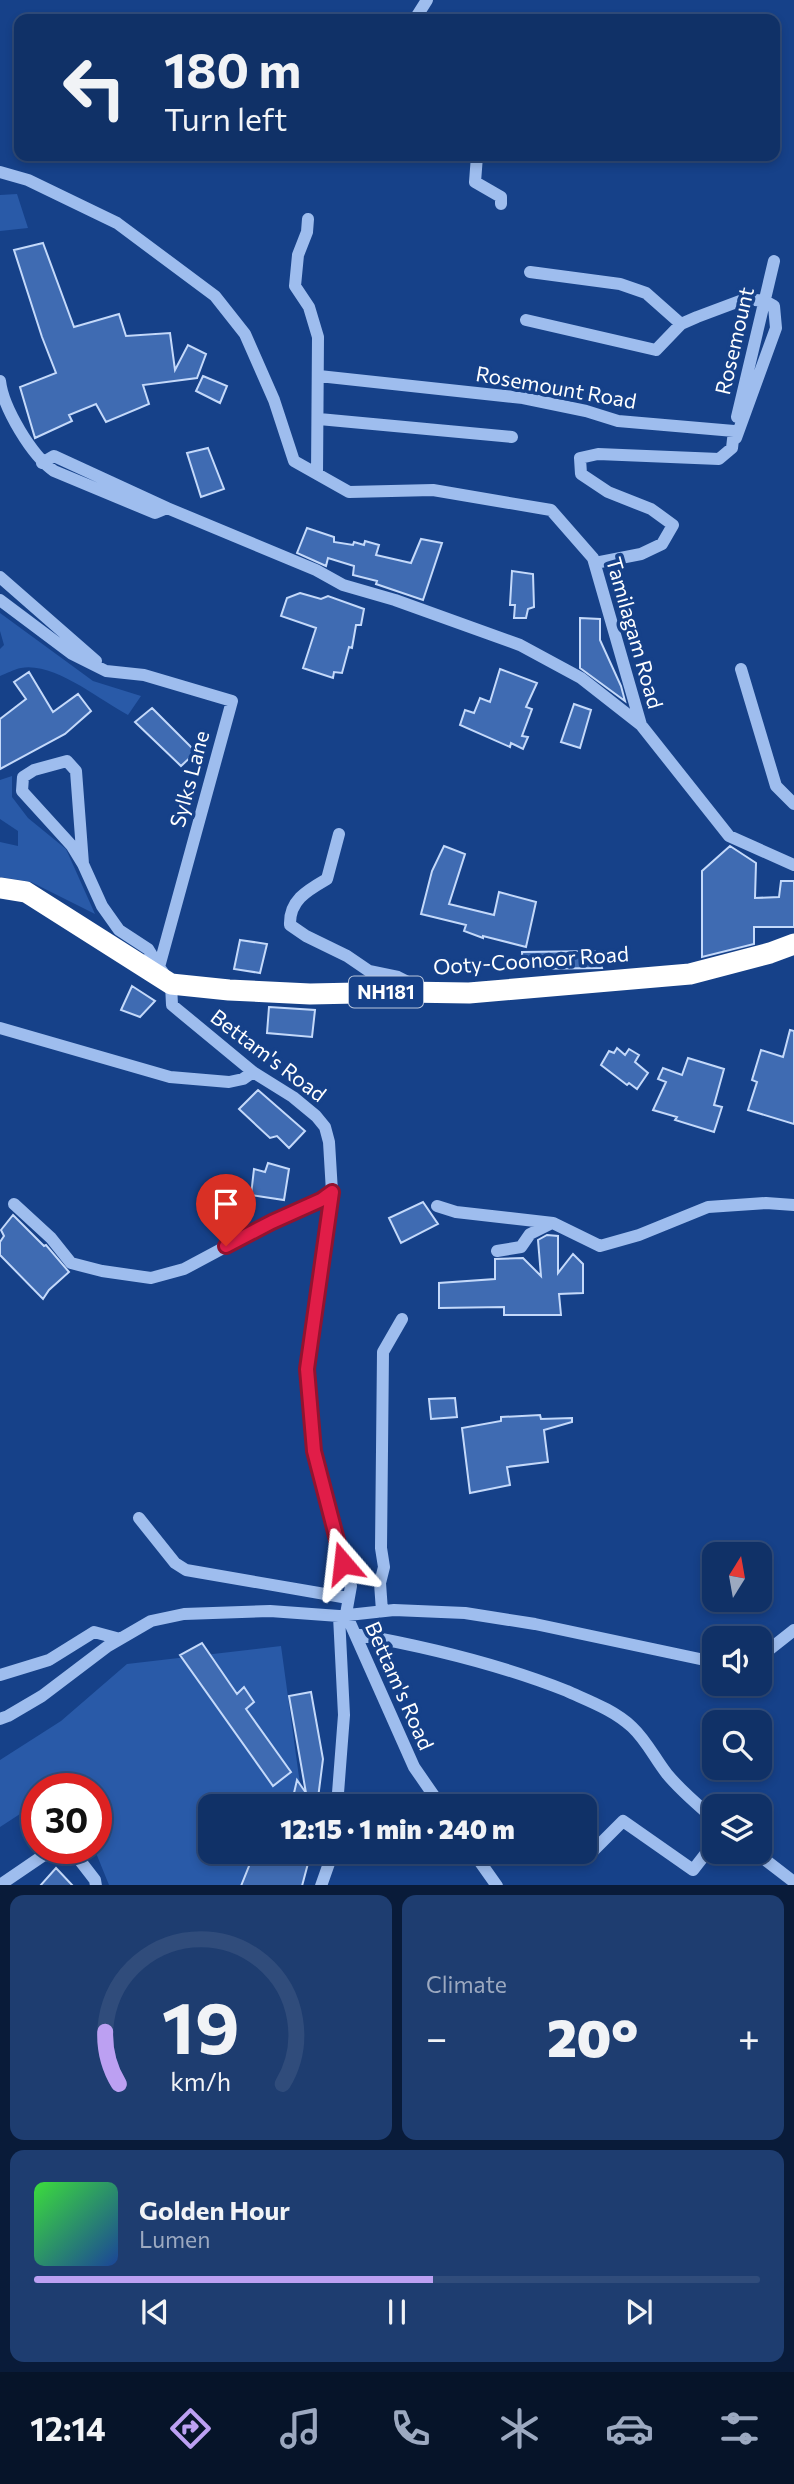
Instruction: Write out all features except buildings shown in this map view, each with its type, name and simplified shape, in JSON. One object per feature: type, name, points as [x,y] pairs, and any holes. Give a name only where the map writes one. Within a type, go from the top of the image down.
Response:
[{"type":"highway","name":"Ooty-Coonoor Road","points":[[0,888],[26,892],[165,976],[229,990],[310,994],[469,993],[680,975],[770,953],[794,944]]},
{"type":"street","points":[[477,161],[475,182],[501,197],[501,204]]},
{"type":"street","name":"Tamilagam Road","points":[[0,172],[28,180],[117,223],[215,296],[245,334],[274,400],[294,461],[349,492],[433,490],[551,510],[593,558],[641,725],[729,836],[794,865]]},
{"type":"street","points":[[308,219],[307,232],[298,256],[295,286],[309,307],[318,337],[317,474]]},
{"type":"street","name":"Rosemount","points":[[734,431],[775,261]]},
{"type":"street","points":[[530,272],[620,284],[646,293],[681,324]]},
{"type":"street","points":[[526,320],[656,350],[681,324],[745,299],[765,301],[774,306],[776,328],[732,448],[719,459],[598,454],[580,458],[581,474],[608,492],[651,509],[673,525],[662,544],[641,554],[595,563]]},
{"type":"street","name":"Rosemount Road","points":[[319,376],[523,398],[618,421],[734,431]]},
{"type":"street","points":[[0,381],[1,390],[15,421],[42,463],[54,471],[155,513],[167,508],[316,570],[343,585],[395,600],[520,645],[581,678],[641,725]]},
{"type":"street","points":[[319,419],[512,437]]},
{"type":"street","points":[[732,448],[734,431]]},
{"type":"street","points":[[0,577],[109,671]]},
{"type":"street","points":[[0,600],[72,654],[109,671]]},
{"type":"street","points":[[741,669],[776,786],[794,804]]},
{"type":"street","name":"Sylks Lane","points":[[109,671],[144,675],[232,701],[165,976]]},
{"type":"street","points":[[83,864],[76,771],[67,761],[34,770],[23,777],[22,791],[64,835],[83,864],[102,906],[118,930],[148,949],[165,976]]},
{"type":"street","points":[[339,834],[327,879],[297,898],[289,916],[290,925],[369,971],[398,977],[428,992]]},
{"type":"street","name":"Bettam's Road","points":[[165,976],[172,1005],[253,1072],[293,1097],[325,1127],[329,1142],[332,1192],[307,1369],[314,1451],[335,1539],[351,1586],[342,1615],[355,1634],[414,1767],[433,1794]]},
{"type":"street","points":[[0,1028],[170,1077],[229,1082],[243,1079],[253,1072]]},
{"type":"street","points":[[14,1204],[51,1238],[71,1262],[103,1271],[151,1278],[184,1269],[332,1192]]},
{"type":"street","points":[[438,1206],[456,1212],[552,1223],[600,1245],[639,1235],[708,1207],[766,1203],[794,1205]]},
{"type":"street","points":[[497,1251],[522,1247],[530,1234],[552,1223]]},
{"type":"street","points":[[382,1611],[380,1583],[384,1567],[381,1548],[383,1352],[402,1320]]},
{"type":"street","points":[[139,1518],[175,1563],[186,1570],[348,1598]]},
{"type":"street","points":[[0,1719],[42,1696],[120,1639],[151,1621],[184,1614],[271,1611],[342,1615],[382,1611],[465,1613],[702,1660]]},
{"type":"street","points":[[338,1794],[344,1715],[342,1615]]},
{"type":"street","points":[[772,1647],[794,1630]]},
{"type":"street","points":[[0,1675],[49,1660],[94,1632],[120,1639]]},
{"type":"street","points":[[355,1634],[448,1653],[527,1675],[612,1712],[632,1727],[667,1774],[702,1809]]},
{"type":"street","points":[[597,1847],[623,1821],[693,1870],[702,1858]]},
{"type":"street","points":[[0,1885],[44,1855],[78,1858],[94,1884]]},
{"type":"street","points":[[321,1885],[329,1864]]},
{"type":"street","points":[[482,1864],[497,1885]]},
{"type":"street","points":[[771,1864],[794,1882]]},
{"type":"shaded area","points":[[17,194],[28,228],[0,231],[0,195]]},
{"type":"shaded area","points":[[0,613],[93,681],[141,696],[128,715],[62,676],[48,671],[21,668],[0,676],[0,649],[4,645],[0,631]]},
{"type":"shaded area","points":[[12,776],[12,797],[28,818],[66,849],[95,914],[31,882],[0,877],[0,842],[18,846],[18,831],[0,819],[0,780]]},
{"type":"shaded area","points":[[281,1646],[301,1794],[198,1794],[198,1864],[273,1864],[258,1885],[109,1885],[100,1864],[112,1864],[112,1773],[21,1773],[21,1813],[0,1827],[0,1760],[61,1721],[127,1664]]},
{"type":"route","points":[[226,1246],[321,1200],[332,1192],[307,1369],[314,1451],[343,1563]]}]
